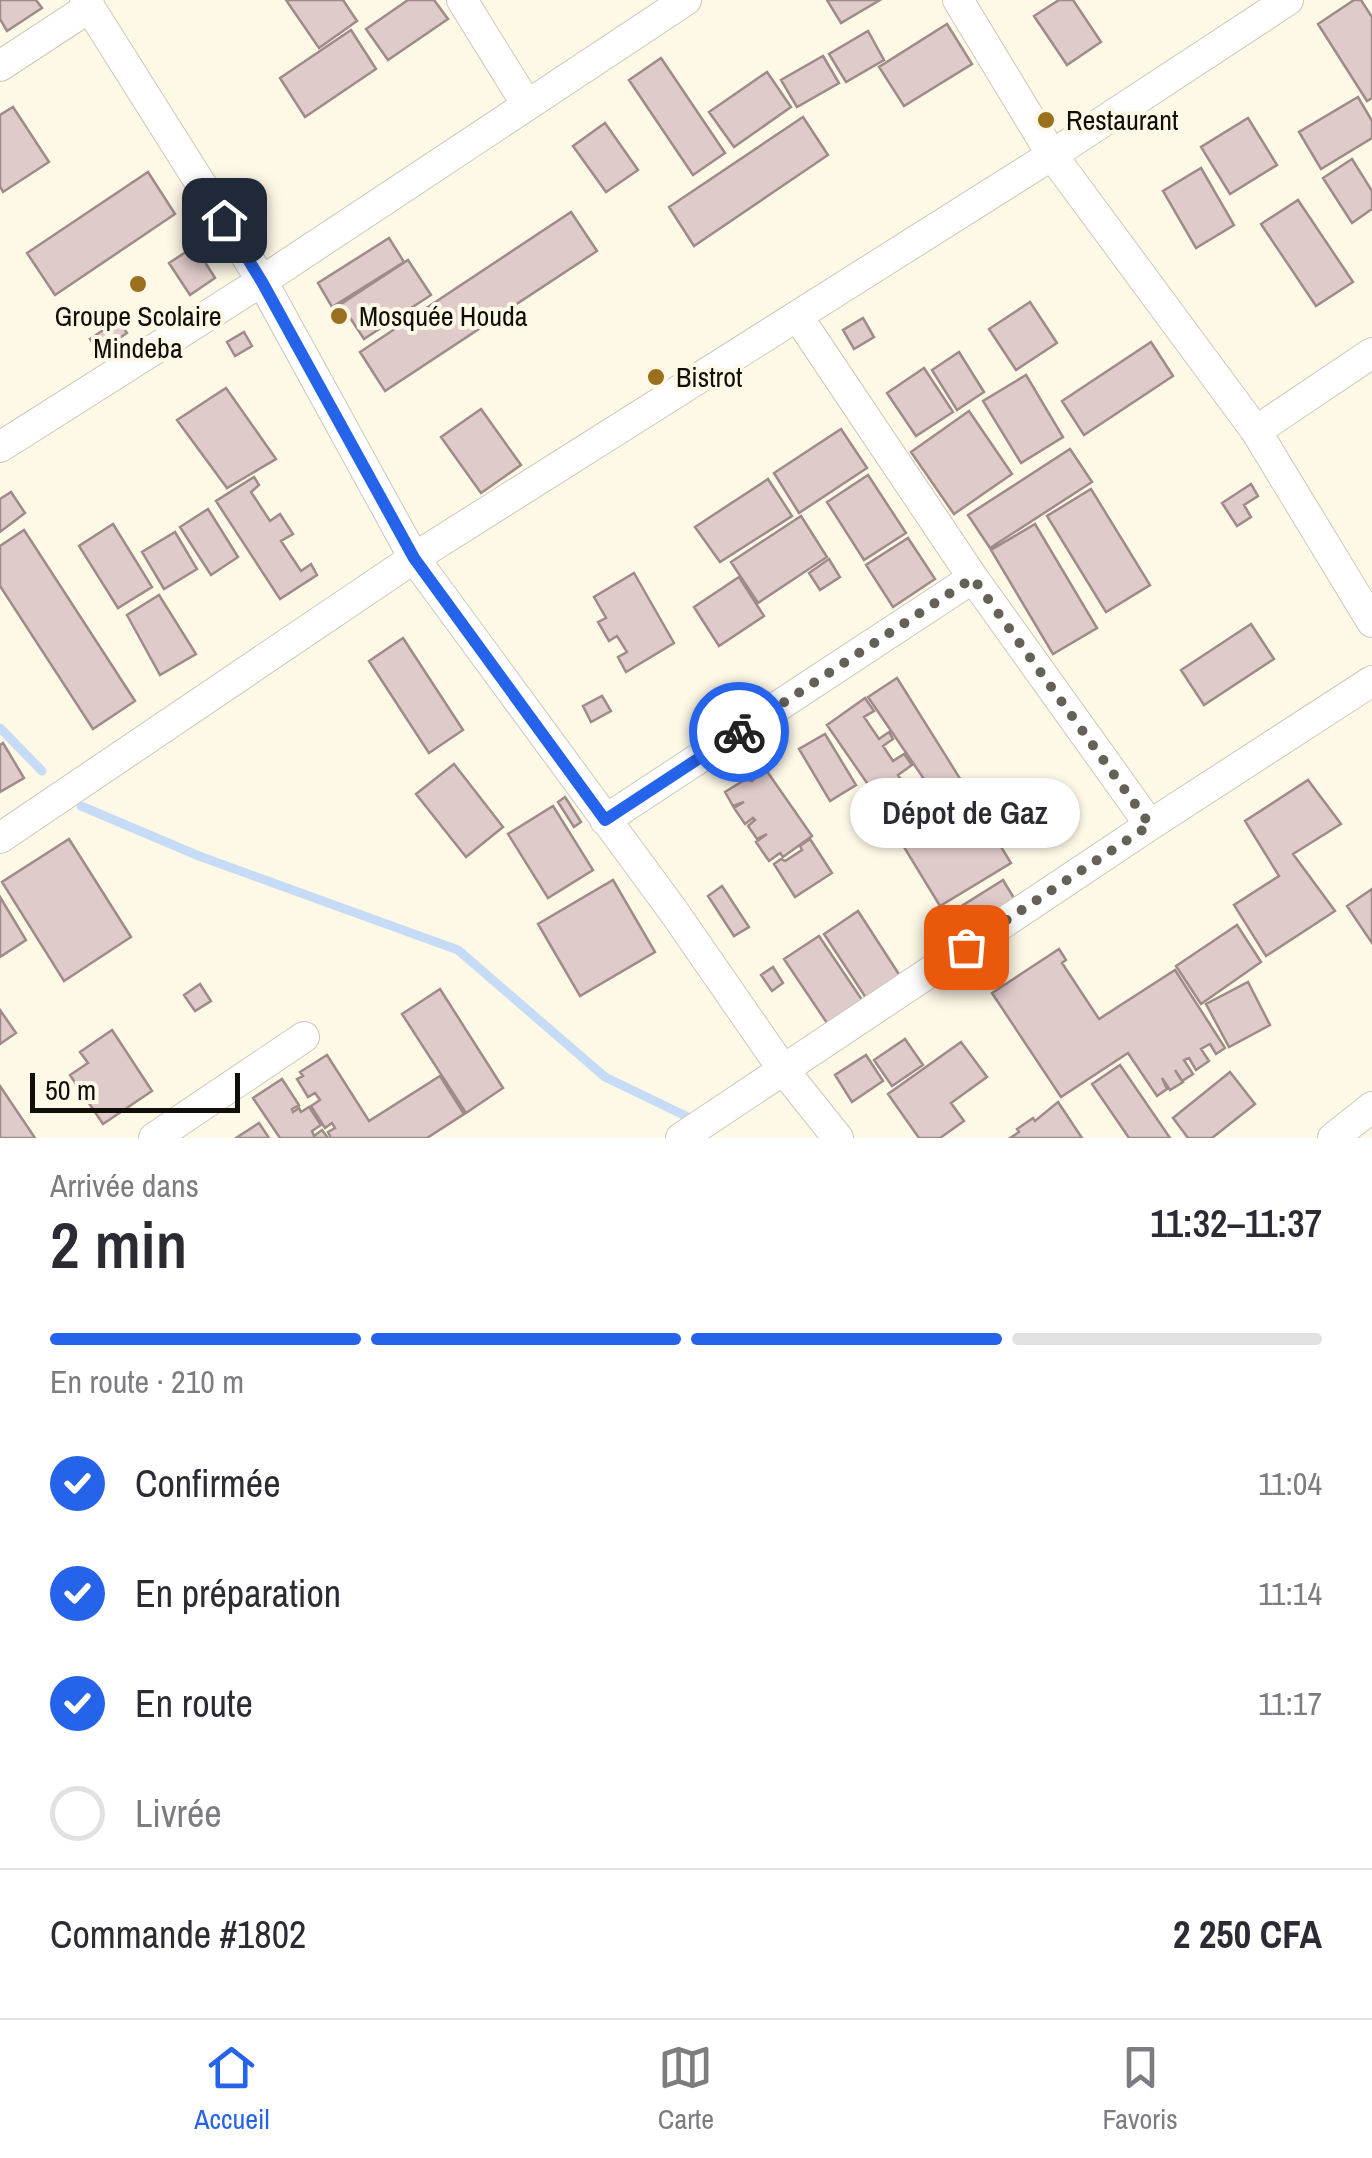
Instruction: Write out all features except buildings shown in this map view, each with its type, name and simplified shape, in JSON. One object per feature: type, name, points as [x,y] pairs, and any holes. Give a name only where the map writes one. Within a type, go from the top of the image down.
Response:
[{"type":"street","points":[[462,0],[527,106]]},
{"type":"street","points":[[0,448],[262,282],[686,0]]},
{"type":"street","points":[[958,0],[1052,155],[1256,432],[1372,622]]},
{"type":"street","points":[[0,838],[414,558],[1052,155],[1288,0]]},
{"type":"street","points":[[0,66],[87,4],[262,282],[414,558],[674,912],[782,1068],[838,1138]]},
{"type":"street","points":[[798,317],[973,578],[1150,825]]},
{"type":"street","points":[[1256,432],[1372,353]]},
{"type":"street","points":[[605,820],[973,578]]},
{"type":"street","points":[[681,1138],[1372,681]]},
{"type":"street","points":[[154,1138],[304,1037]]},
{"type":"street","points":[[1333,1138],[1372,1108]]},
{"type":"waterway","points":[[0,728],[42,771]]},
{"type":"waterway","points":[[81,806],[199,856],[458,950],[605,1077],[690,1118]]},
{"type":"way so far","points":[[739,732],[973,578],[1150,825],[966,947]]},
{"type":"place","name":"Restaurant","points":[[1046,120]]},
{"type":"place","name":"Groupe Scolaire Mindeba","points":[[138,284]]},
{"type":"place","name":"Mosquée Houda","points":[[339,316]]},
{"type":"place","name":"Bistrot","points":[[656,377]]},
{"type":"place","name":"Dépot de Gaz","points":[[966,947]]},
{"type":"route","points":[[224,220],[414,558],[605,820],[739,732]]}]
